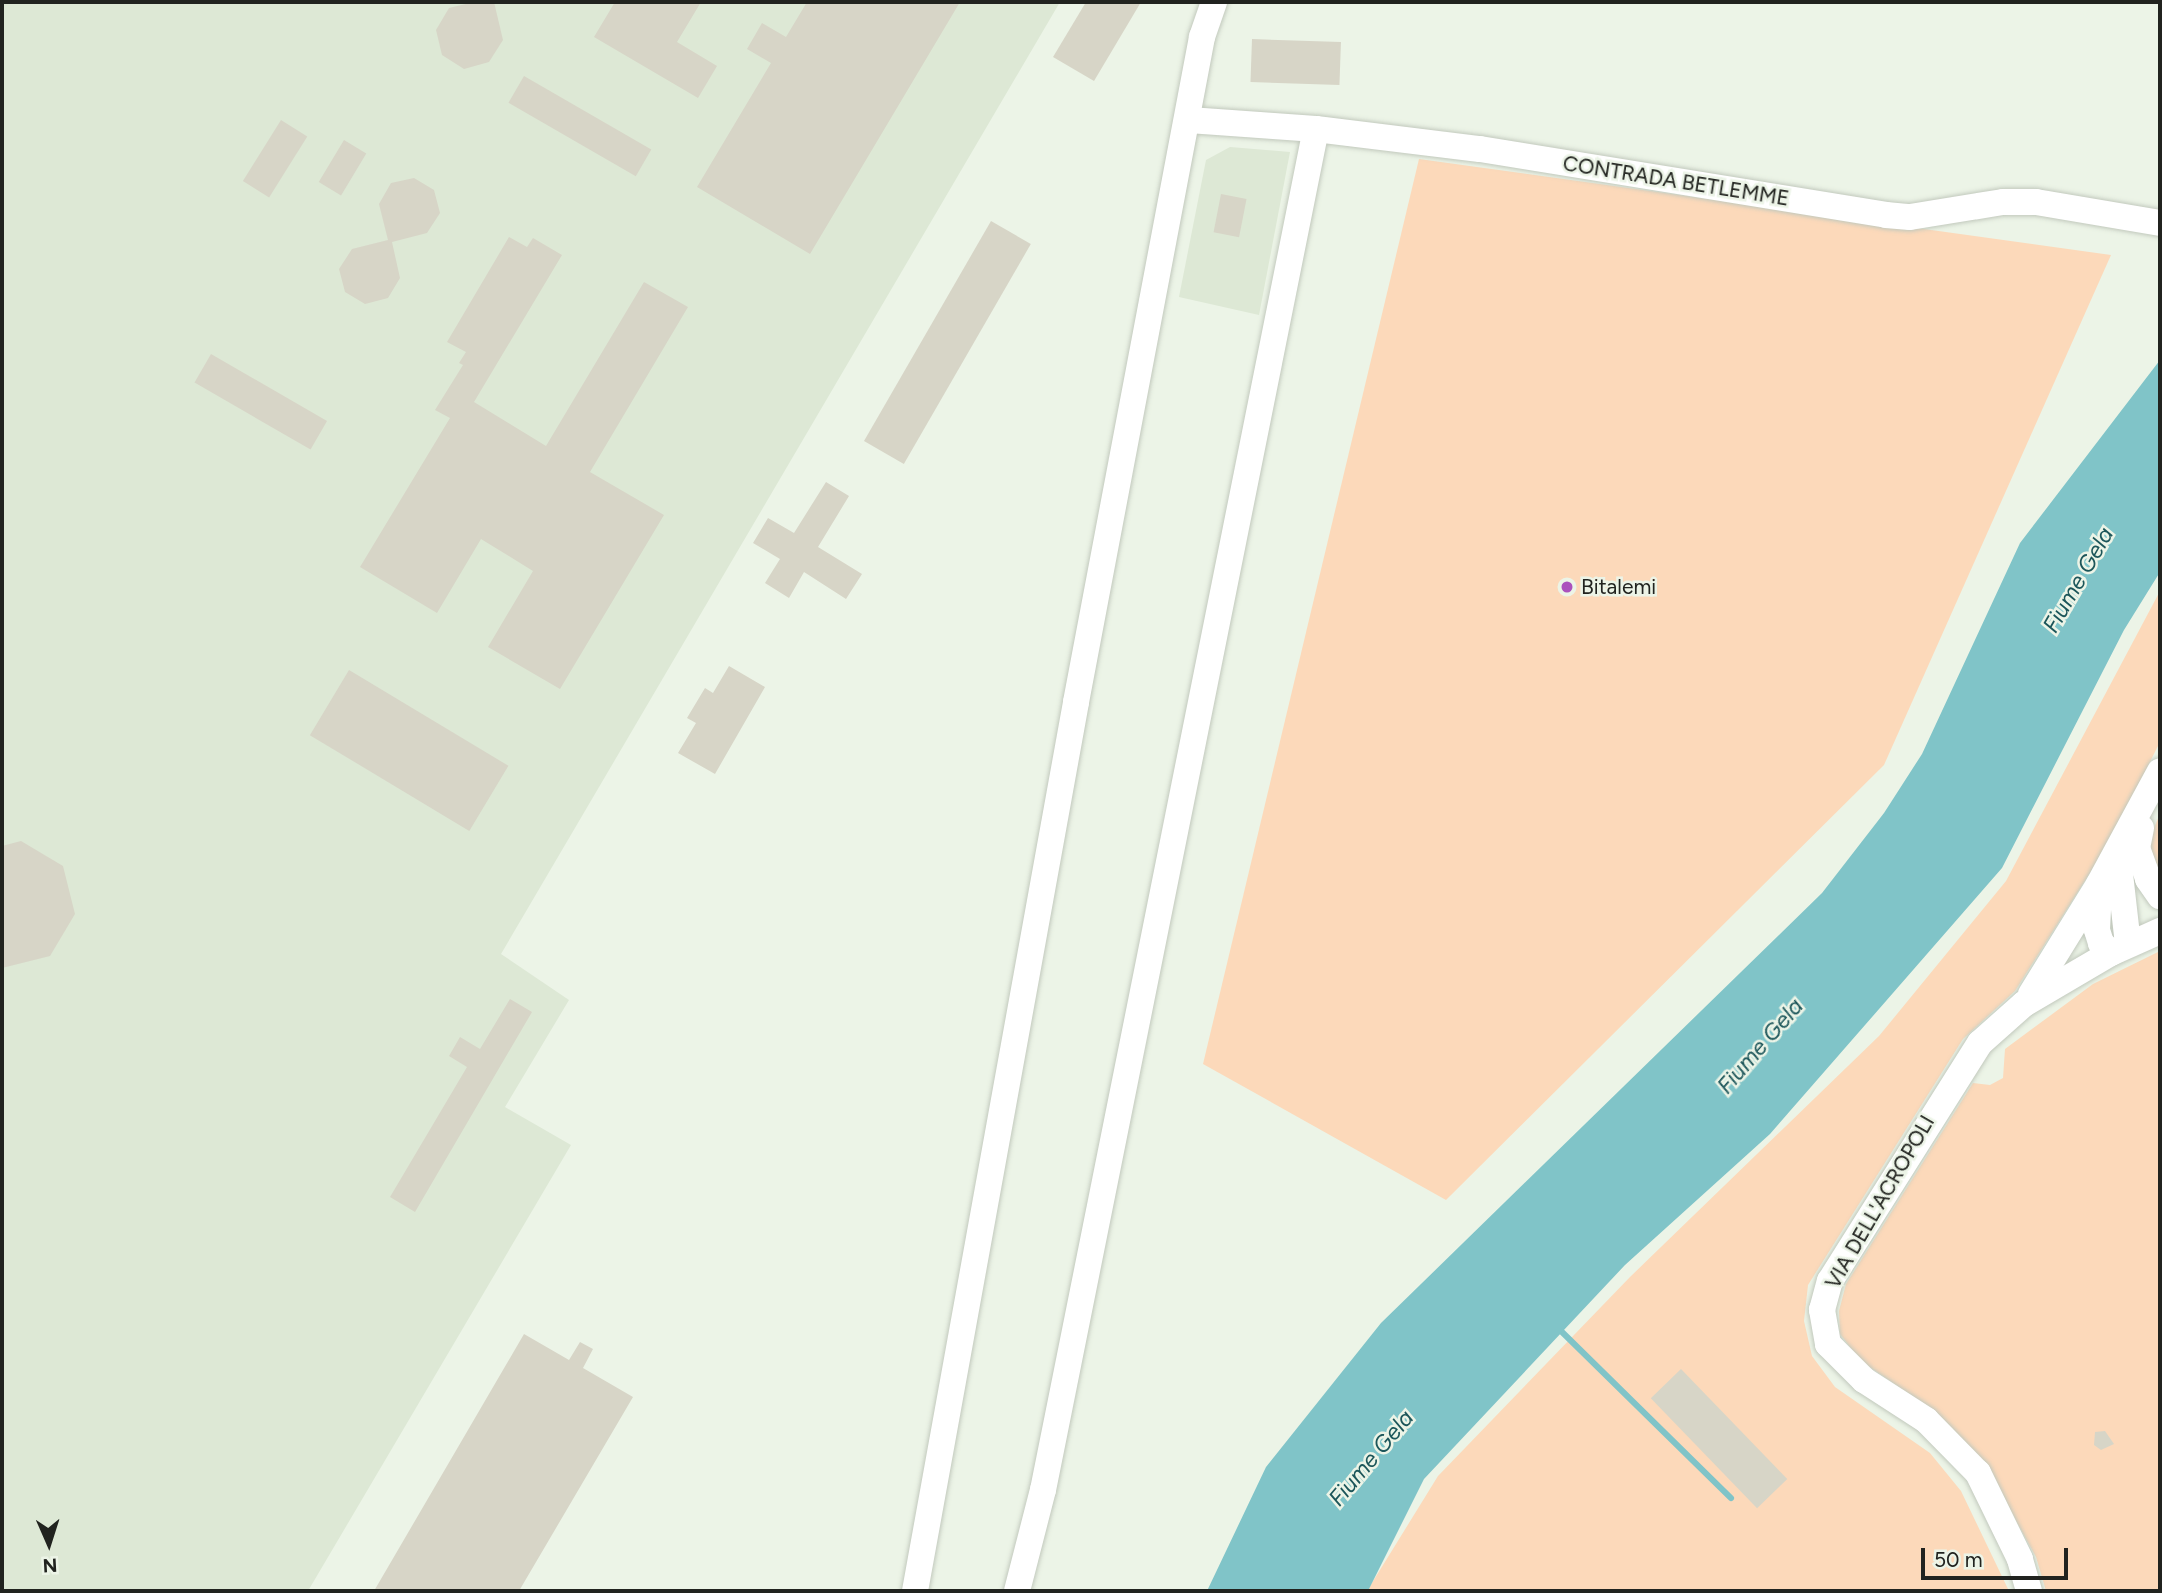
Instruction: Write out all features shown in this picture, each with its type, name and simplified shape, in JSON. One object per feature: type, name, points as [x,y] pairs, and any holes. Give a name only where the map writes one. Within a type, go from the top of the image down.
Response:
[{"type":"street","points":[[915,1591],[1072,728],[1189,120],[1202,37],[1214,2]]},
{"type":"street","name":"CONTRADA BETLEMME","points":[[1189,120],[1316,129],[1480,149],[1886,215],[1910,217],[2003,202],[2036,202],[2160,223]]},
{"type":"street","points":[[1017,1591],[1044,1490],[1316,129]]},
{"type":"street","points":[[2024,1004],[2099,884],[2160,771]]},
{"type":"street","points":[[2146,798],[2137,848],[2148,879],[2160,896]]},
{"type":"street","points":[[2099,884],[2097,930],[2101,943],[2119,948],[2120,874],[2146,798]]},
{"type":"street","name":"VIA DELL'ACROPOLI","points":[[2029,1591],[2020,1559],[1978,1473],[1926,1420],[1864,1380],[1828,1344],[1822,1310],[1830,1281],[1947,1090],[1980,1043],[2024,1004],[2119,948],[2160,931]]},
{"type":"shaded area","points":[[2,2],[1060,2],[501,954],[569,1000],[505,1107],[571,1145],[308,1591],[2,1591]]},
{"type":"shaded area","points":[[1230,147],[1290,152],[1259,315],[1179,297],[1206,160]]},
{"type":"shaded area","points":[[1419,159],[2111,255],[1884,765],[1446,1200],[1203,1064]]},
{"type":"shaded area","points":[[2160,591],[2160,742],[2110,841],[2015,991],[1963,1039],[1808,1285],[1804,1321],[1812,1356],[1835,1387],[1930,1453],[1961,1491],[2009,1591],[1367,1591],[1438,1476],[1630,1277],[1879,1036],[2006,881]]},
{"type":"shaded area","points":[[2160,814],[2160,881],[2147,844]]},
{"type":"shaded area","points":[[2160,951],[2160,1591],[2046,1591],[2036,1557],[2009,1508],[1928,1407],[1861,1361],[1840,1334],[1839,1311],[1846,1284],[1973,1083],[1990,1085],[2003,1078],[2005,1049],[2093,984]]},
{"type":"water","name":"Fiume Gela","points":[[2160,360],[2160,572],[2124,630],[2002,868],[1770,1134],[1625,1265],[1424,1479],[1368,1591],[1207,1591],[1266,1467],[1381,1323],[1822,893],[1884,813],[1922,754],[2020,543]]},
{"type":"building","points":[[474,2],[494,2],[503,40],[489,62],[464,69],[442,55],[436,30],[449,8]]},
{"type":"building","points":[[615,2],[701,2],[677,42],[717,66],[698,98],[594,37]]},
{"type":"building","points":[[807,2],[960,2],[810,254],[697,187],[771,63],[747,49],[762,23],[786,37]]},
{"type":"building","points":[[1086,2],[1141,2],[1094,81],[1053,57]]},
{"type":"building","points":[[1252,39],[1341,42],[1339,85],[1250,82]]},
{"type":"building","points":[[524,76],[651,149],[636,176],[508,103]]},
{"type":"building","points":[[281,120],[307,136],[269,197],[243,181]]},
{"type":"building","points":[[344,140],[366,153],[341,195],[319,182]]},
{"type":"building","points":[[414,178],[434,190],[440,213],[427,233],[392,242],[400,278],[388,298],[365,304],[345,292],[339,269],[352,249],[388,240],[379,204],[391,183]]},
{"type":"building","points":[[1221,194],[1247,199],[1239,237],[1214,232]]},
{"type":"building","points":[[991,221],[1031,244],[904,464],[864,441]]},
{"type":"building","points":[[509,237],[527,247],[533,238],[562,255],[474,402],[546,446],[644,282],[688,307],[590,472],[664,515],[560,689],[488,647],[533,571],[481,539],[437,613],[360,567],[450,418],[435,410],[463,365],[459,363],[466,352],[447,342]]},
{"type":"building","points":[[211,354],[327,421],[311,450],[194,383]]},
{"type":"building","points":[[826,482],[849,496],[818,547],[862,574],[846,599],[804,572],[789,598],[765,583],[780,559],[753,543],[768,518],[794,533]]},
{"type":"building","points":[[729,666],[765,687],[715,774],[678,753],[696,723],[687,718],[705,688],[713,693]]},
{"type":"building","points":[[349,670],[508,766],[469,831],[310,735]]},
{"type":"building","points":[[21,841],[63,866],[75,914],[50,956],[2,968],[2,846]]},
{"type":"building","points":[[510,999],[532,1012],[415,1212],[390,1197],[467,1067],[449,1056],[460,1037],[480,1049]]},
{"type":"building","points":[[524,1334],[569,1360],[580,1342],[593,1349],[583,1368],[633,1397],[519,1591],[374,1591]]},
{"type":"building","points":[[1681,1369],[1787,1479],[1757,1508],[1651,1398]]},
{"type":"building","points":[[2105,1431],[2114,1444],[2101,1450],[2094,1445],[2095,1432]]},
{"type":"waterway","points":[[1562,1332],[1731,1498]]},
{"type":"place","name":"Bitalemi","points":[[1567,587]]}]
